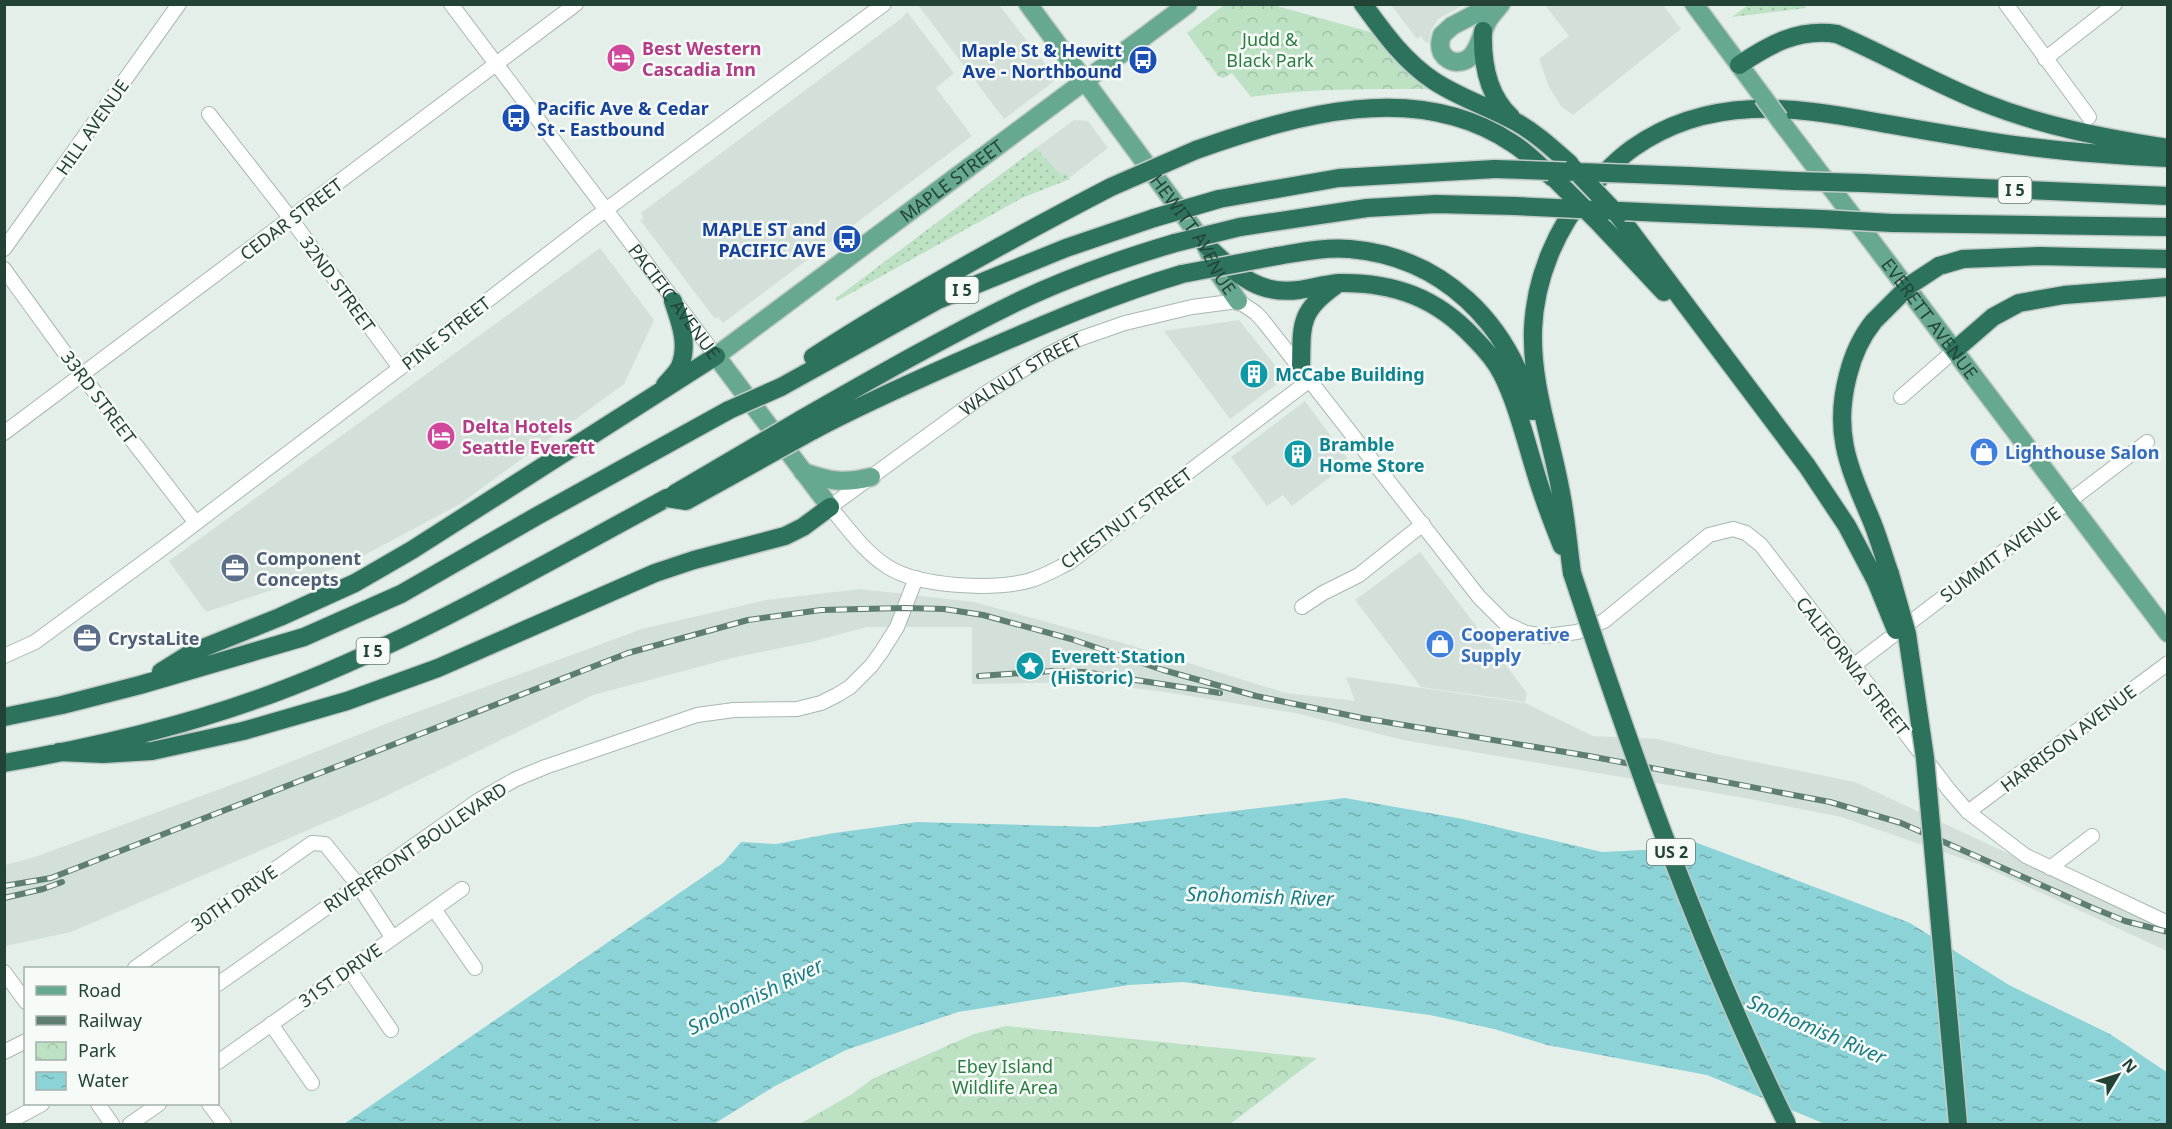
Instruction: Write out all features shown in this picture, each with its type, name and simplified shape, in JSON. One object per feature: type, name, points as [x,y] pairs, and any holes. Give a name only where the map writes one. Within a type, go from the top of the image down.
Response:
[{"type":"highway","points":[[1363,4],[1398,51],[1432,79],[1517,122]]},
{"type":"highway","points":[[1483,31],[1482,50],[1488,79],[1505,111],[1570,164],[1619,216],[1824,491],[1858,545],[1883,577]]},
{"type":"highway","points":[[1739,65],[1766,46],[1783,39],[1815,32],[1837,34],[1961,93],[2015,114],[2078,132],[2168,148]]},
{"type":"highway","points":[[778,384],[882,313],[1017,236],[1111,187],[1196,150],[1256,129],[1331,112],[1391,107],[1430,110],[1490,130],[1512,143],[1557,181],[1718,347]]},
{"type":"highway","points":[[1572,573],[1560,487],[1536,381],[1533,350],[1536,307],[1545,267],[1557,237],[1567,220],[1594,185],[1631,149],[1653,135],[1706,115],[1755,108],[1785,108],[2030,147],[2118,156],[2168,158]]},
{"type":"highway","name":"I 5","points":[[4,717],[140,685],[304,637],[401,594],[729,410],[938,300],[1066,248],[1219,199],[1339,178],[1495,169],[2168,196]]},
{"type":"highway","name":"I 5","points":[[4,763],[171,728],[289,687],[359,658],[496,590],[668,498],[686,501],[927,348],[1018,302],[1095,270],[1175,243],[1240,227],[1367,208],[1436,204],[1892,223],[2168,227]]},
{"type":"highway","points":[[1205,244],[1238,274],[1256,285],[1276,291],[1339,283],[1375,285],[1399,289],[1423,298],[1457,319],[1488,352],[1510,390],[1543,499],[1572,573]]},
{"type":"highway","points":[[806,425],[860,406],[1072,312],[1139,287],[1182,274],[1277,256],[1327,249],[1368,251],[1409,262],[1437,277],[1467,299],[1503,340],[1520,372],[1529,401],[1572,573]]},
{"type":"highway","points":[[1958,1125],[1930,798],[1921,729],[1912,677],[1894,623],[1870,518],[1850,470],[1842,430],[1843,394],[1859,343],[1874,321],[1910,285],[1939,266],[1963,259],[2039,256],[2168,259]]},
{"type":"highway","points":[[1305,374],[1302,327],[1305,316],[1318,298],[1339,283]]},
{"type":"highway","points":[[1955,350],[1993,317],[2019,303],[2064,295],[2168,287]]},
{"type":"highway","points":[[655,396],[679,368],[683,352],[683,332],[673,301]]},
{"type":"highway","points":[[140,685],[193,652],[355,583],[412,550],[716,356]]},
{"type":"highway","points":[[58,752],[103,754],[152,751],[243,731],[347,701],[438,668],[655,573],[694,560],[785,536],[803,527],[830,507]]},
{"type":"highway","name":"US 2","points":[[1572,573],[1659,822],[1720,976],[1787,1125]]},
{"type":"main road","name":"HEWITT AVENUE","points":[[1028,4],[1205,244],[1219,274],[1238,301]]},
{"type":"main road","name":"MAPLE STREET","points":[[716,356],[1188,4]]},
{"type":"main road","points":[[1494,4],[1442,35],[1440,49],[1445,57],[1452,62],[1459,63],[1467,60],[1477,48],[1489,19],[1501,4]]},
{"type":"main road","name":"EVERETT AVENUE","points":[[1694,4],[2168,633]]},
{"type":"main road","name":"PACIFIC AVENUE","points":[[716,356],[830,507]]},
{"type":"main road","points":[[803,472],[833,482],[850,482],[870,477]]},
{"type":"street","name":"HILL AVENUE","points":[[4,249],[179,4]]},
{"type":"street","name":"PACIFIC AVENUE","points":[[451,4],[716,356]]},
{"type":"street","name":"CEDAR STREET","points":[[4,433],[576,4]]},
{"type":"street","name":"PINE STREET","points":[[4,656],[35,642],[196,523],[605,209],[884,4]]},
{"type":"street","points":[[2006,4],[2089,117]]},
{"type":"street","points":[[2045,59],[2115,4]]},
{"type":"street","name":"32ND STREET","points":[[209,114],[291,219],[400,368]]},
{"type":"street","name":"33RD STREET","points":[[4,269],[82,376],[196,523]]},
{"type":"street","name":"HEWITT AVENUE","points":[[1238,301],[1256,313],[1479,597],[1505,623],[1526,633],[1546,636],[1577,632],[1604,621],[1709,535],[1733,530]]},
{"type":"street","name":"WALNUT STREET","points":[[830,507],[994,387],[1047,355],[1103,330],[1163,313],[1238,301]]},
{"type":"street","points":[[1901,397],[1955,350]]},
{"type":"street","name":"CHESTNUT STREET","points":[[916,578],[961,585],[1007,584],[1029,580],[1053,571],[1070,562],[1305,374]]},
{"type":"street","name":"SUMMIT AVENUE","points":[[1853,666],[2147,442]]},
{"type":"street","name":"PACIFIC AVENUE","points":[[830,507],[870,554],[890,568],[916,578]]},
{"type":"street","points":[[1302,607],[1323,593],[1359,575],[1423,524]]},
{"type":"street","name":"CALIFORNIA STREET","points":[[1733,530],[1746,533],[1761,545],[1968,812],[2026,856],[2168,923]]},
{"type":"street","name":"RIVERFRONT BOULEVARD","points":[[219,983],[479,800],[526,775],[698,715],[734,710],[797,709],[821,703],[837,695],[850,687],[882,651],[897,627],[916,578]]},
{"type":"street","name":"HARRISON AVENUE","points":[[1968,812],[2168,663]]},
{"type":"street","points":[[2050,868],[2092,836]]},
{"type":"street","name":"30TH DRIVE","points":[[138,967],[312,843],[325,844],[358,885]]},
{"type":"street","points":[[358,885],[392,938]]},
{"type":"street","name":"31ST DRIVE","points":[[219,1061],[462,888]]},
{"type":"street","points":[[434,909],[475,968]]},
{"type":"street","points":[[349,969],[392,1030]]},
{"type":"street","points":[[4,972],[24,999]]},
{"type":"street","points":[[271,1024],[312,1083]]},
{"type":"street","points":[[4,1052],[24,1042]]},
{"type":"street","points":[[5,1125],[40,1105]]},
{"type":"street","points":[[99,1105],[112,1125]]},
{"type":"street","points":[[130,1125],[158,1105]]},
{"type":"street","points":[[210,1105],[224,1125]]},
{"type":"shaded area","points":[[918,5],[999,5],[1057,79],[1004,119]]},
{"type":"shaded area","points":[[1391,5],[1463,5],[1438,19],[1431,30],[1429,43],[1425,42],[1421,36],[1417,39]]},
{"type":"shaded area","points":[[1545,5],[1663,5],[1681,29],[1573,115],[1561,106],[1549,87],[1539,59],[1569,36]]},
{"type":"shaded area","points":[[907,12],[954,73],[936,88],[972,136],[723,323],[718,317],[715,319],[640,220],[644,218],[641,213]]},
{"type":"shaded area","points":[[1074,120],[1088,121],[1108,148],[1069,178],[1065,173],[1061,175],[1036,148]]},
{"type":"shaded area","points":[[600,248],[654,320],[624,384],[460,504],[346,565],[206,612],[169,561]]},
{"type":"shaded area","points":[[1239,320],[1285,378],[1230,419],[1164,331]]},
{"type":"shaded area","name":"Bramble Home Store","points":[[1305,401],[1350,462],[1292,506],[1283,495],[1267,506],[1231,457]]},
{"type":"shaded area","points":[[1420,552],[1527,693],[1525,702],[1421,687],[1355,600]]},
{"type":"shaded area","points":[[860,589],[974,602],[1123,643],[1286,693],[1355,701],[1346,677],[1525,703],[1593,736],[1658,739],[1716,754],[1855,782],[2121,906],[2168,918],[2167,951],[1981,865],[1841,817],[1745,798],[1403,740],[1295,713],[1165,692],[1086,682],[972,684],[972,627],[867,627],[811,642],[736,657],[593,695],[378,800],[71,932],[5,946],[5,865],[35,857],[250,778],[398,719],[642,629],[766,600]]},
{"type":"green space","points":[[1804,4],[1806,8],[1732,17],[1748,5]]},
{"type":"green space","name":"Judd & Black Park","points":[[1224,5],[1273,5],[1374,33],[1392,56],[1414,77],[1432,89],[1364,89],[1251,97],[1232,73],[1223,78],[1218,76],[1187,33]]},
{"type":"green space","points":[[1036,148],[1061,175],[1065,173],[1070,179],[1022,198],[837,301],[835,299]]},
{"type":"green space","name":"Ebey Island Wildlife Area","points":[[1006,1026],[1317,1058],[1230,1124],[800,1124],[852,1094],[872,1079],[974,1034]]},
{"type":"water","name":"Snohomish River","points":[[1345,798],[1463,819],[1602,852],[1663,849],[1684,838],[1910,923],[2009,985],[2110,1034],[2168,1073],[2167,1124],[1825,1124],[1707,1075],[1547,1045],[1494,1029],[1430,1015],[1183,982],[1129,985],[958,1012],[846,1050],[775,1086],[714,1124],[344,1124],[723,863],[741,842],[776,844],[834,833],[917,822],[1097,827]]},
{"type":"railway","points":[[4,886],[51,878],[628,653],[748,620],[821,610],[905,608],[944,609],[983,615],[1071,639],[1163,670],[1256,696],[1362,718],[1589,756],[1830,802],[1901,823],[2093,908],[2125,921],[2168,932]]},
{"type":"railway","points":[[979,676],[1053,671],[1084,672],[1220,693]]},
{"type":"railway","points":[[4,898],[62,882]]},
{"type":"place","name":"Best Western Cascadia Inn","points":[[621,58]]},
{"type":"place","name":"Maple St & Hewitt Ave - Northbound","points":[[1143,60]]},
{"type":"place","name":"Pacific Ave & Cedar St - Eastbound","points":[[516,118]]},
{"type":"place","name":"MAPLE ST and PACIFIC AVE","points":[[847,239]]},
{"type":"place","name":"McCabe Building","points":[[1254,374]]},
{"type":"place","name":"Delta Hotels Seattle Everett","points":[[441,436]]},
{"type":"place","name":"Lighthouse Salon","points":[[1984,452]]},
{"type":"place","name":"Bramble Home Store","points":[[1298,454]]},
{"type":"place","name":"Component Concepts","points":[[235,568]]},
{"type":"place","name":"CrystaLite","points":[[87,638]]},
{"type":"place","name":"Cooperative Supply","points":[[1440,644]]},
{"type":"place","name":"Everett Station (Historic)","points":[[1030,666]]}]
